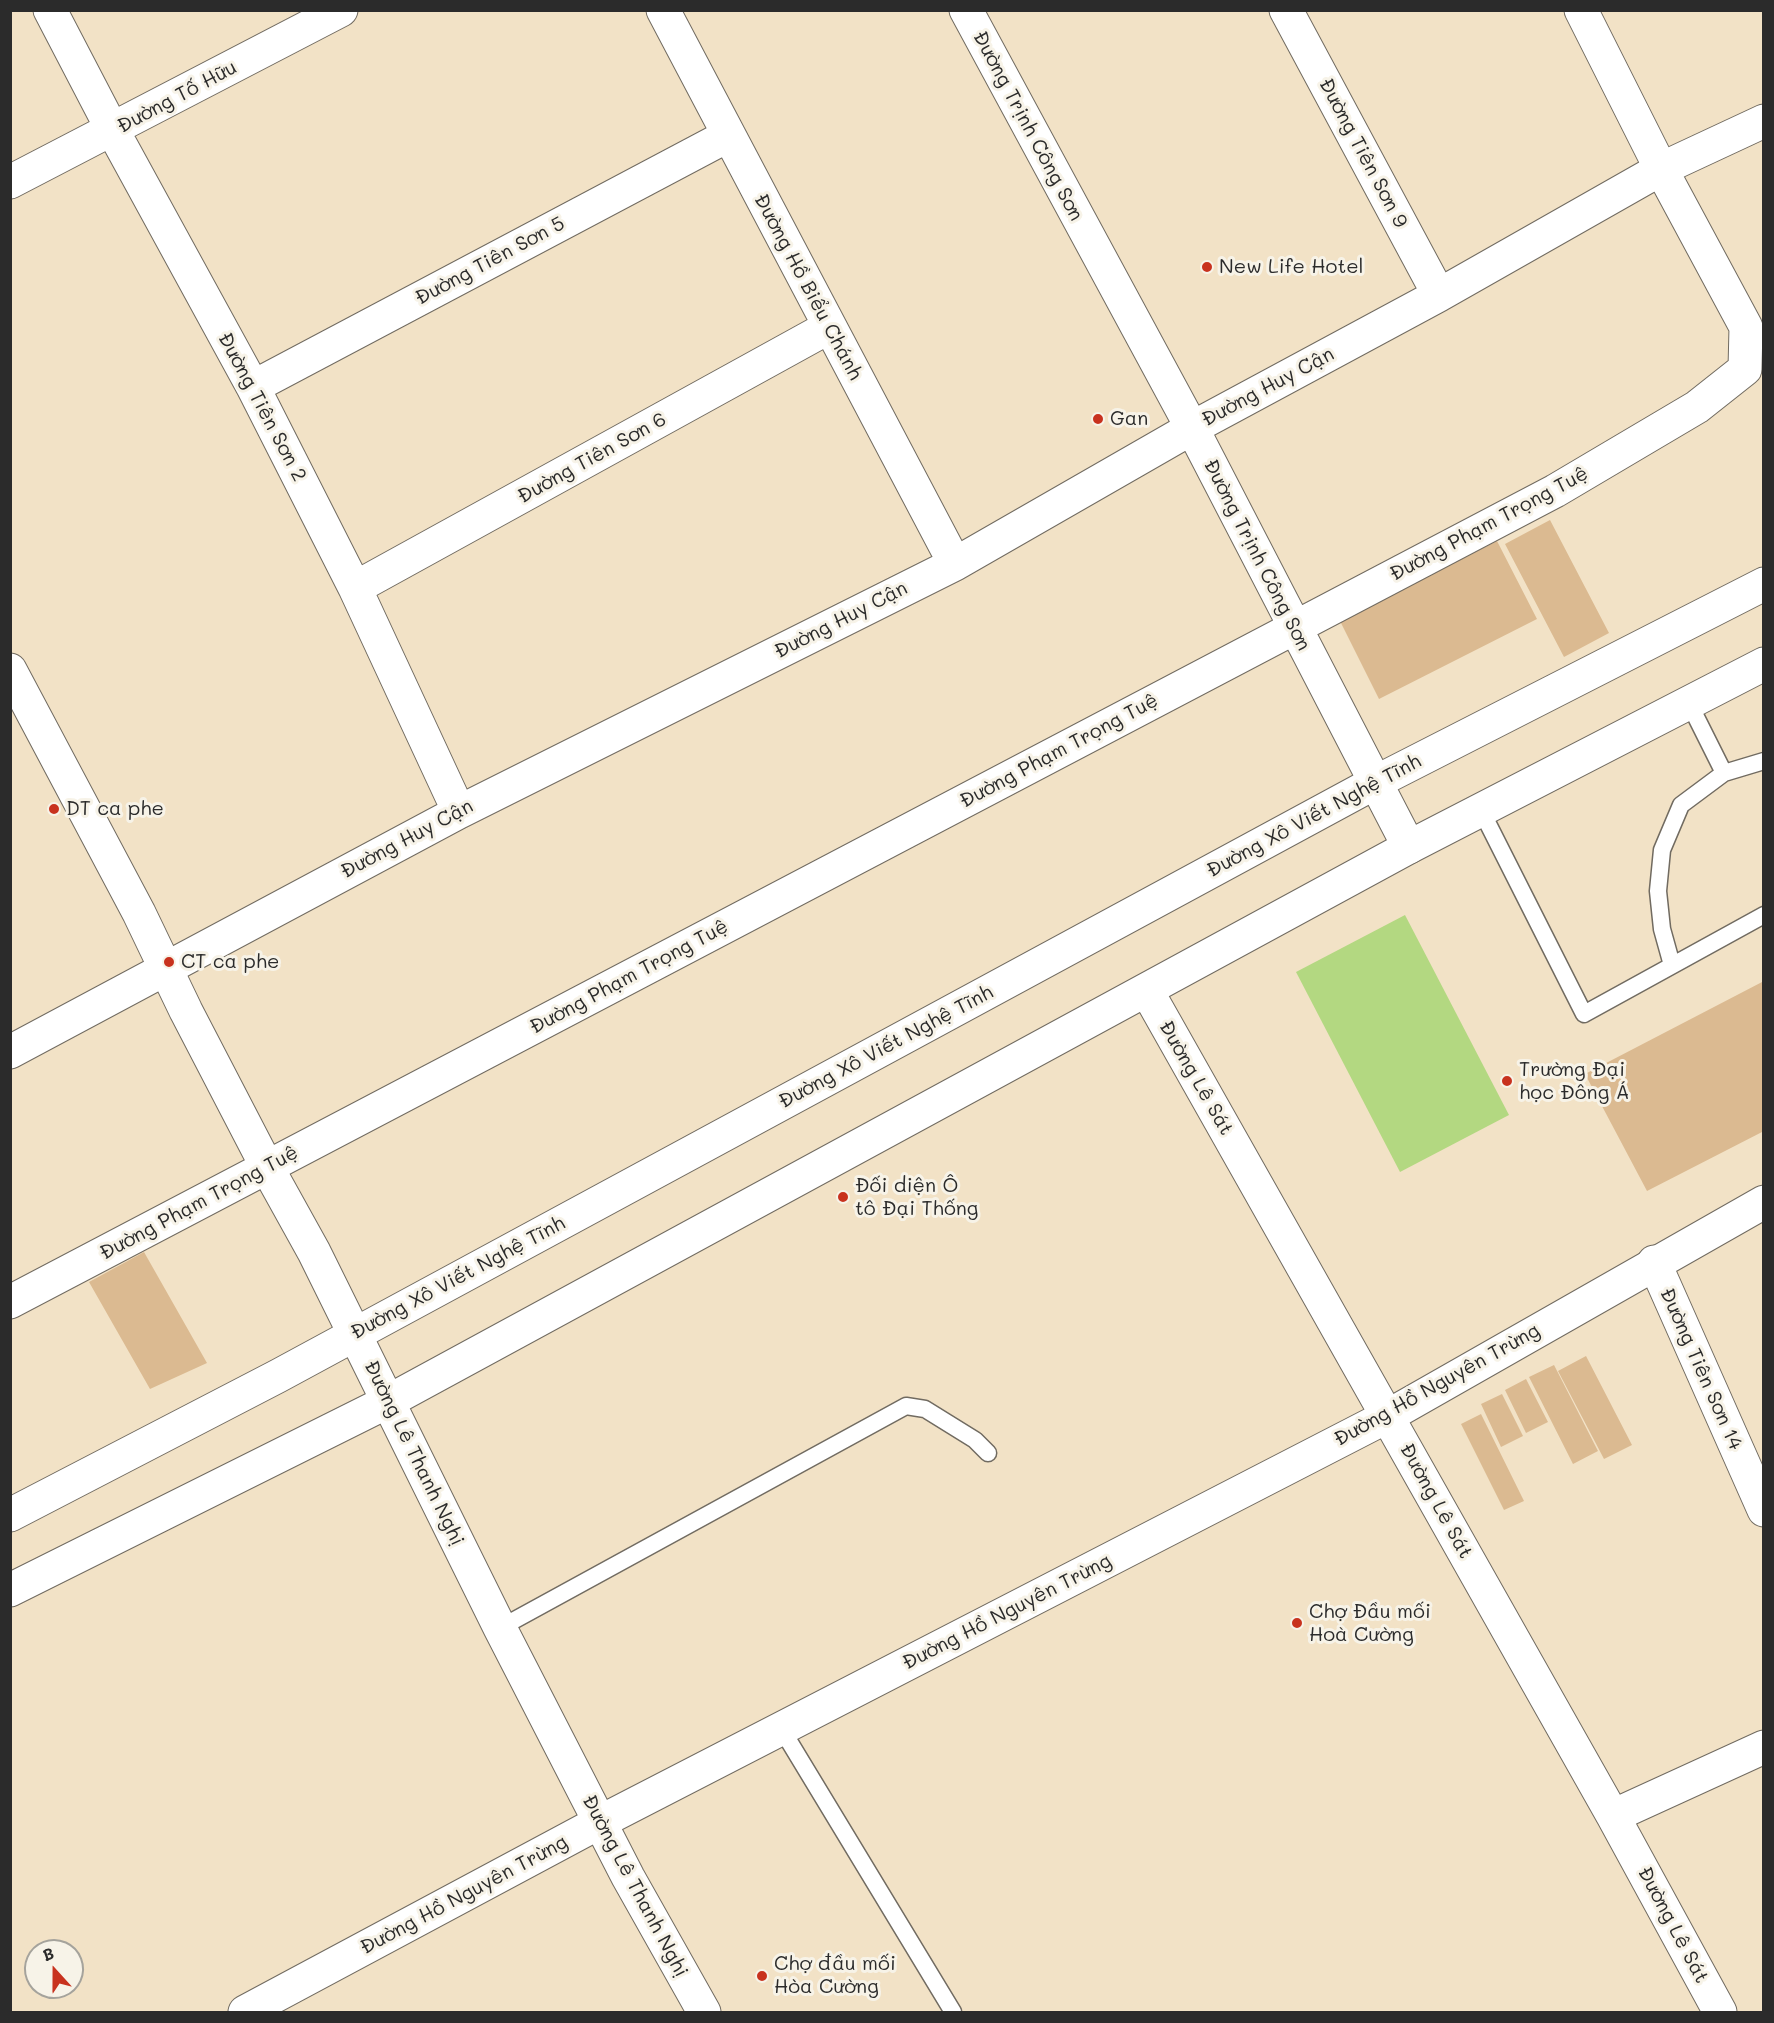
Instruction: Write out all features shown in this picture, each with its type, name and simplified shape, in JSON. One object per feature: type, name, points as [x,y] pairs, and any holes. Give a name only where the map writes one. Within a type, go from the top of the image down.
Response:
[{"type":"street","name":"Đường Tiên Sơn 2","points":[[50,10],[113,131],[253,387],[355,588],[459,812]]},
{"type":"street","name":"Đường Tố Hữu","points":[[10,182],[113,131],[341,10]]},
{"type":"street","name":"Đường Hồ Biểu Chánh","points":[[663,10],[727,136],[955,564]]},
{"type":"street","name":"Đường Trịnh Công Sơn","points":[[966,10],[1192,428],[1293,628],[1409,847]]},
{"type":"street","name":"Đường Tiên Sơn 9","points":[[1286,10],[1439,295]]},
{"type":"street","name":"Đường Phạm Trọng Tuệ","points":[[10,1302],[268,1169],[1555,491],[1697,407],[1745,369],[1746,327],[1661,169],[1581,10]]},
{"type":"street","name":"Đường Huy Cận","points":[[10,1052],[459,812],[955,564],[1192,428],[1439,295],[1661,169],[1764,121]]},
{"type":"street","name":"Đường Tiên Sơn 5","points":[[253,387],[727,136]]},
{"type":"street","name":"Đường Tiên Sơn 6","points":[[355,588],[829,327]]},
{"type":"street","name":"Đường Xô Viết Nghệ Tĩnh","points":[[10,1515],[355,1334],[1376,782],[1764,584]]},
{"type":"street","points":[[10,1590],[389,1401],[1147,992],[1409,847],[1764,664]]},
{"type":"street","name":"Đường Lê Thanh Nghị","points":[[10,670],[140,913],[166,970],[355,1334],[500,1628],[600,1822],[704,2013]]},
{"type":"street","name":"Đường Lê Sát","points":[[1147,992],[1613,1816],[1720,2013]]},
{"type":"street","name":"Đường Hồ Nguyên Trừng","points":[[245,2013],[600,1822],[1388,1416],[1654,1262],[1764,1202]]},
{"type":"street","name":"Đường Tiên Sơn 14","points":[[1654,1262],[1764,1510]]},
{"type":"street","points":[[1613,1816],[1764,1747]]},
{"type":"lane","points":[[1689,703],[1724,773]]},
{"type":"lane","points":[[1672,965],[1662,929],[1658,891],[1662,850],[1680,805],[1724,773],[1764,760]]},
{"type":"lane","points":[[1481,810],[1584,1014],[1764,915]]},
{"type":"lane","points":[[500,1628],[906,1406],[925,1409],[958,1429],[988,1453]]},
{"type":"lane","points":[[781,1728],[953,2013]]},
{"type":"green space","points":[[1405,915],[1509,1115],[1400,1172],[1296,972]]},
{"type":"building","points":[[1550,520],[1609,633],[1564,657],[1505,544]]},
{"type":"building","points":[[1497,541],[1537,619],[1379,699],[1340,621]]},
{"type":"building","points":[[1764,981],[1764,1131],[1647,1191],[1585,1074]]},
{"type":"building","points":[[144,1252],[207,1363],[150,1389],[89,1282]]},
{"type":"building","points":[[1586,1356],[1632,1445],[1604,1459],[1558,1371]]},
{"type":"building","points":[[1554,1365],[1598,1451],[1573,1464],[1529,1377]]},
{"type":"building","points":[[1526,1379],[1548,1422],[1526,1433],[1505,1390]]},
{"type":"building","points":[[1502,1394],[1523,1436],[1501,1447],[1481,1404]]},
{"type":"building","points":[[1481,1414],[1524,1501],[1504,1510],[1461,1424]]},
{"type":"place","name":"New Life Hotel","points":[[1207,267]]},
{"type":"place","name":"Gan","points":[[1098,419]]},
{"type":"place","name":"DT ca phe","points":[[54,809]]},
{"type":"place","name":"CT ca phe","points":[[169,962]]},
{"type":"place","name":"Trường Đại học Đông Á","points":[[1507,1081]]},
{"type":"place","name":"Đối diện Ô tô Đại Thống","points":[[843,1197]]},
{"type":"place","name":"Chợ Đầu mối Hoà Cường","points":[[1297,1623]]},
{"type":"place","name":"Chợ đầu mối Hòa Cường","points":[[762,1976]]}]
